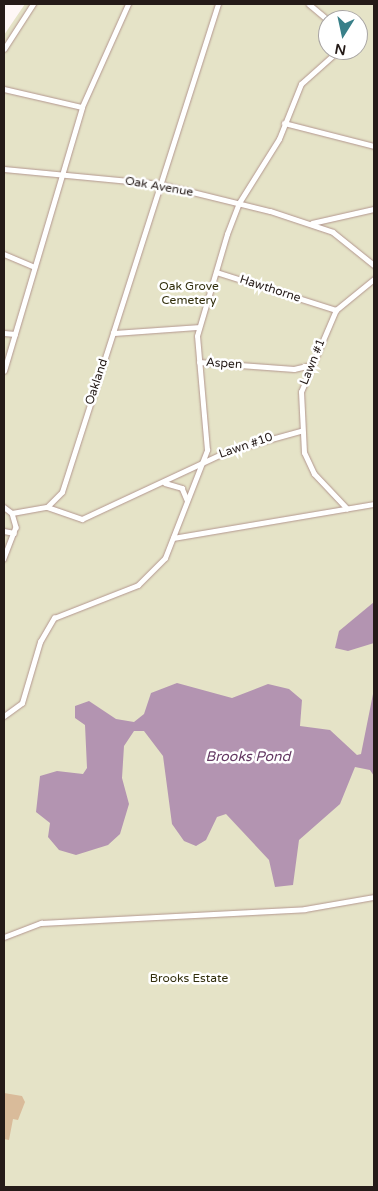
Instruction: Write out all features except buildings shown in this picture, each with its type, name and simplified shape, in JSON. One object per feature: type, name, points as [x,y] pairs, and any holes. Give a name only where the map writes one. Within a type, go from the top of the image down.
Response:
[{"type":"lane","points":[[4,49],[33,4]]},
{"type":"lane","points":[[4,371],[82,108],[128,4]]},
{"type":"lane","name":"Oakland","points":[[47,508],[62,492],[218,4]]},
{"type":"lane","points":[[216,272],[239,203],[284,123],[301,84],[328,60]]},
{"type":"lane","points":[[4,89],[82,108]]},
{"type":"lane","points":[[284,123],[374,146]]},
{"type":"lane","name":"Oak Avenue","points":[[4,169],[160,184],[239,203],[310,223],[349,242],[374,265]]},
{"type":"lane","points":[[310,223],[374,210]]},
{"type":"lane","points":[[4,254],[34,267]]},
{"type":"lane","name":"Hawthorne","points":[[216,272],[336,310]]},
{"type":"lane","name":"Aspen","points":[[216,272],[198,327],[199,362],[294,368],[312,365]]},
{"type":"lane","name":"Lawn #1","points":[[346,509],[314,474],[300,431],[301,392],[336,310],[374,279]]},
{"type":"lane","points":[[113,333],[198,327]]},
{"type":"lane","points":[[4,333],[15,334]]},
{"type":"lane","name":"Lawn #10","points":[[199,362],[208,434],[204,462]]},
{"type":"lane","name":"Lawn #10","points":[[204,462],[251,443],[300,431]]},
{"type":"lane","points":[[4,507],[12,513],[47,508],[82,519],[165,483],[204,462]]},
{"type":"lane","points":[[4,716],[10,716],[22,703],[49,624],[63,612],[149,578],[165,558],[204,462]]},
{"type":"lane","points":[[165,483],[182,488],[188,500]]},
{"type":"lane","points":[[173,538],[374,504]]},
{"type":"lane","points":[[4,559],[14,533],[12,513]]},
{"type":"lane","points":[[4,531],[14,533]]},
{"type":"lane","points":[[4,937],[41,923],[305,909],[374,897]]},
{"type":"green space","points":[[25,4],[374,4],[374,1187],[4,1187],[4,35]]},
{"type":"water","points":[[374,602],[374,643],[348,651],[335,648],[339,631]]},
{"type":"water","name":"Brooks Pond","points":[[177,683],[232,698],[268,684],[289,689],[302,700],[300,726],[330,730],[357,755],[361,754],[374,689],[374,776],[370,770],[355,767],[340,804],[299,840],[293,885],[275,887],[269,860],[226,814],[217,817],[206,840],[196,846],[184,841],[172,824],[163,756],[144,731],[134,731],[124,746],[122,778],[129,804],[120,834],[108,845],[76,855],[59,850],[48,837],[50,823],[36,812],[40,776],[57,771],[83,774],[87,768],[85,725],[75,718],[75,706],[89,701],[116,719],[134,722],[144,714],[151,693]]},
{"type":"park label","name":"Oak Grove Cemetery","points":[[189,294]]},
{"type":"park label","name":"Brooks Estate","points":[[189,979]]}]
